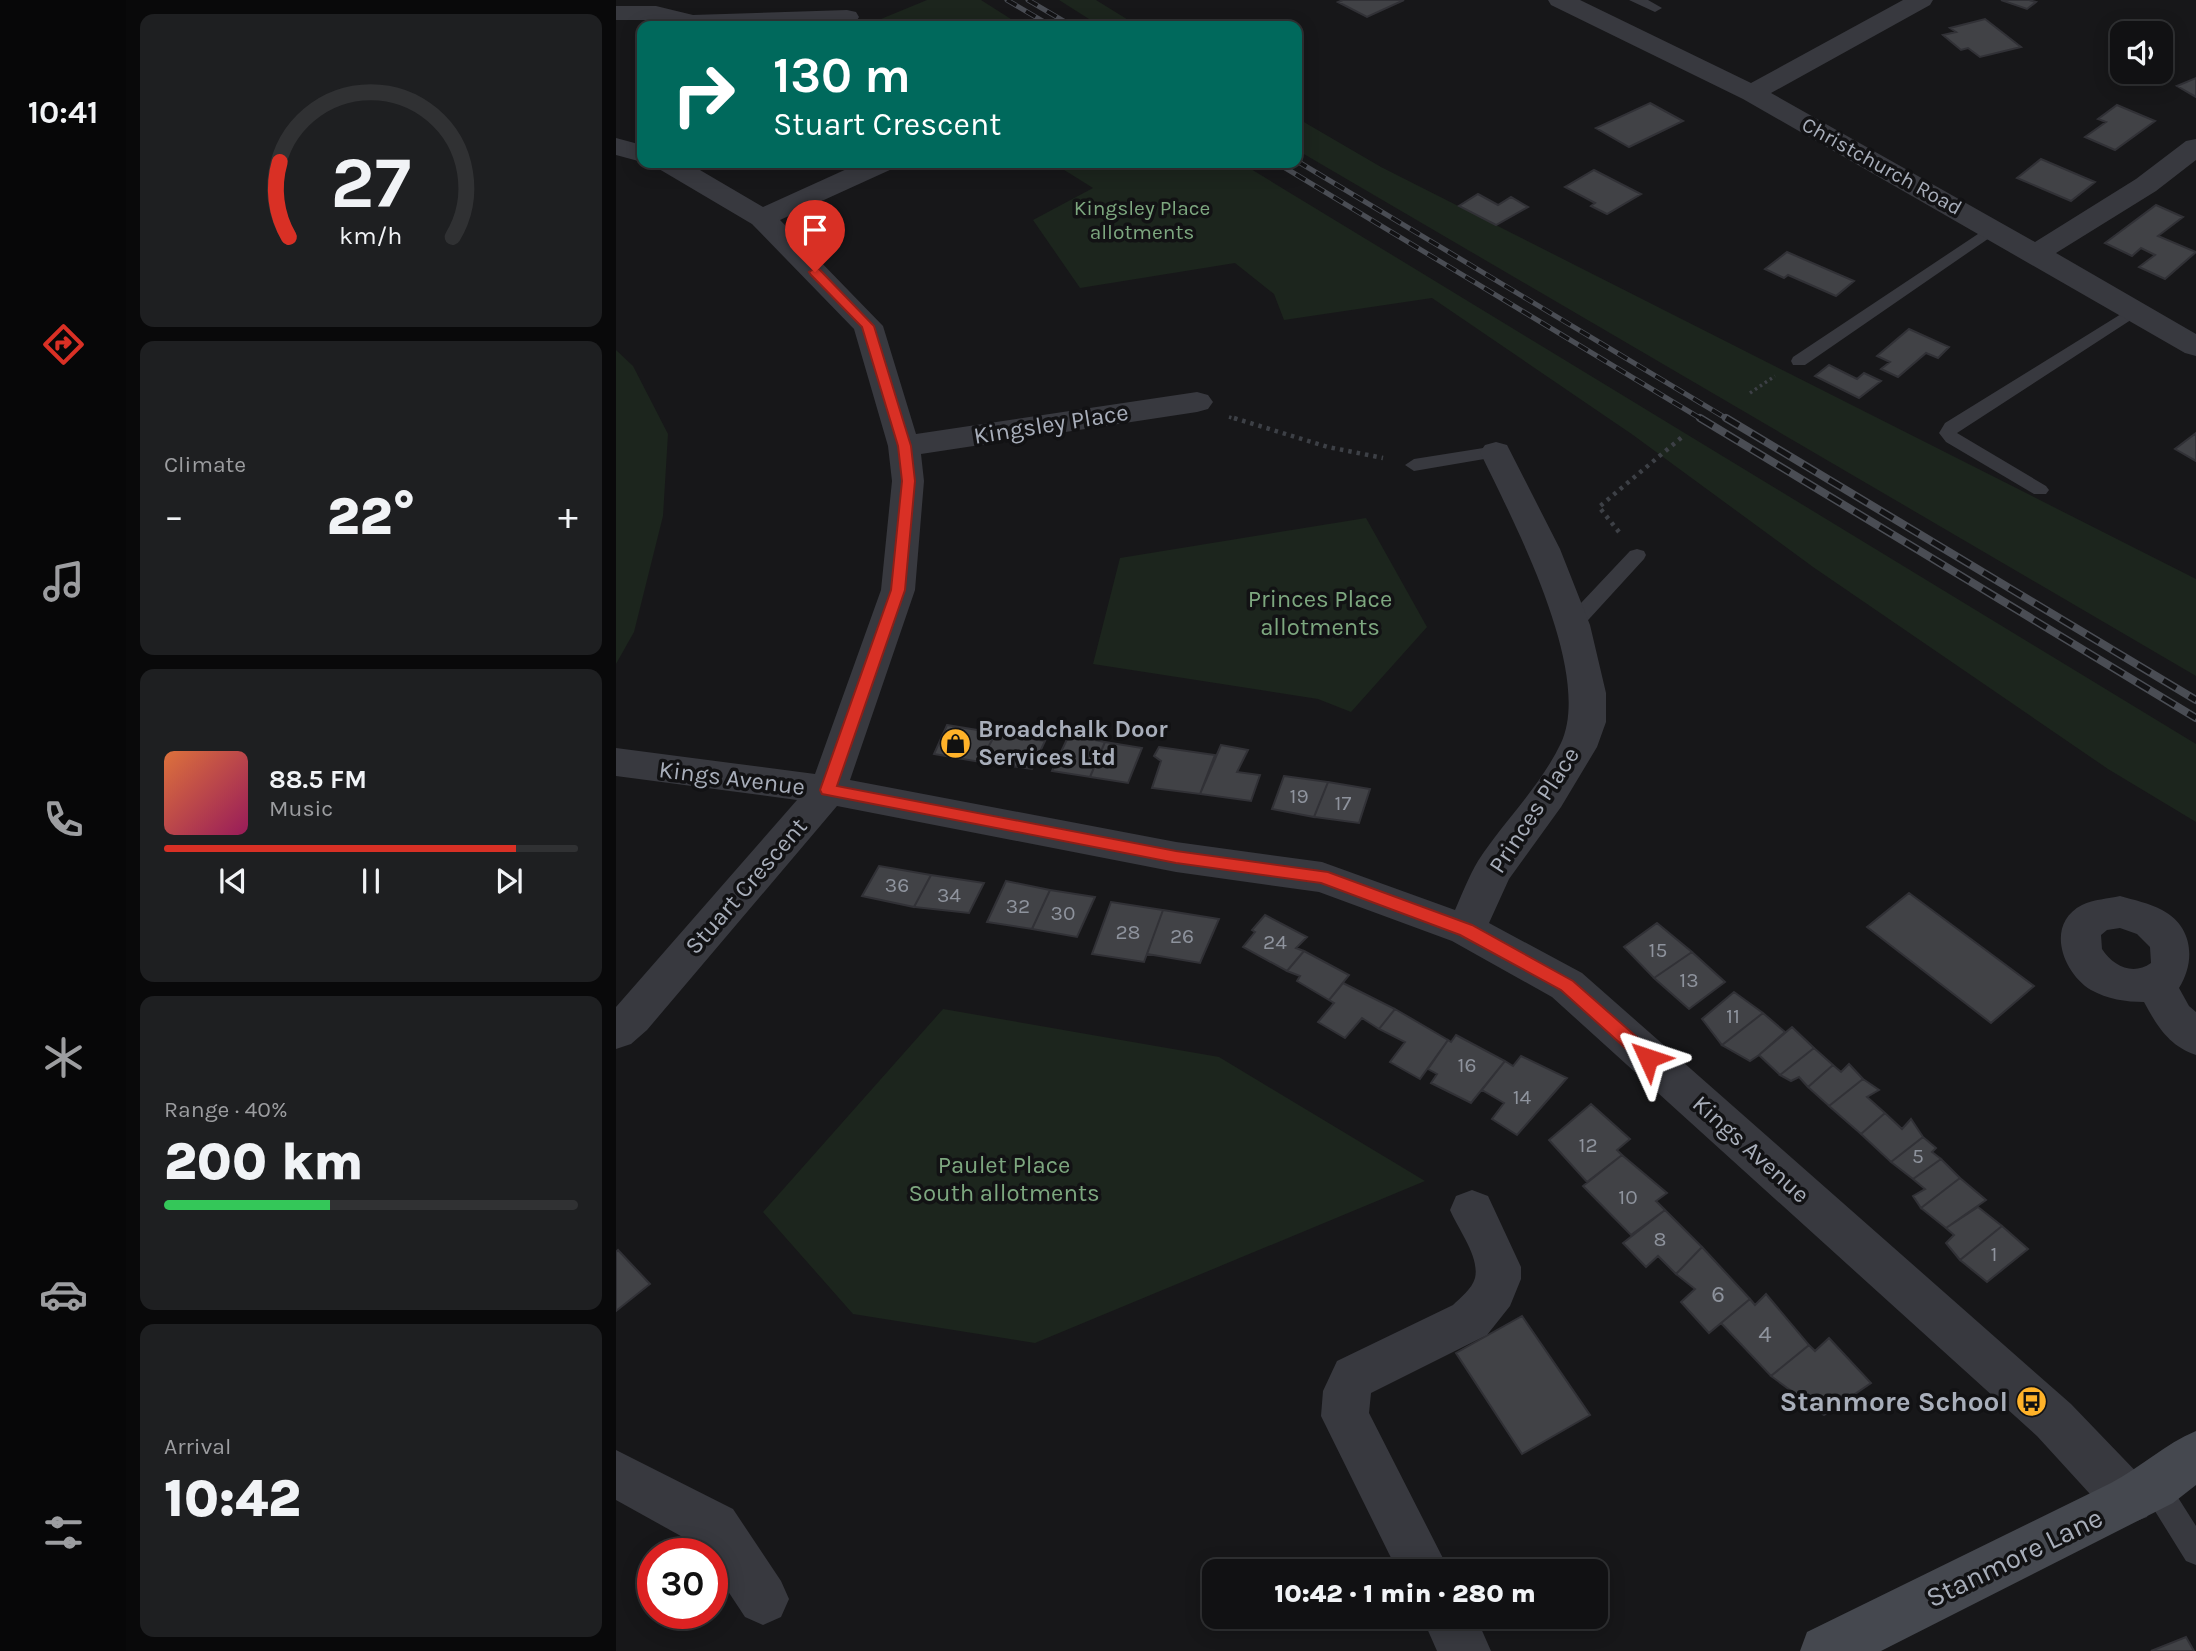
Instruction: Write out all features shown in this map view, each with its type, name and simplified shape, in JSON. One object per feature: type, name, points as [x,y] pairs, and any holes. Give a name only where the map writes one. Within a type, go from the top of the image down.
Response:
[{"type":"street","name":"Christchurch Road","points":[[1563,0],[1752,93],[2196,347]]},
{"type":"street","points":[[1752,93],[1921,0]]},
{"type":"street","points":[[616,13],[656,13],[685,21]]},
{"type":"street","points":[[754,21],[847,18]]},
{"type":"street","points":[[616,146],[637,152]]},
{"type":"street","points":[[2035,254],[2146,185],[2196,148]]},
{"type":"street","name":"Stuart Crescent","points":[[616,1032],[632,1018],[828,790],[898,590],[908,481],[904,446],[868,326],[762,218],[677,168]]},
{"type":"street","points":[[762,218],[871,168]]},
{"type":"street","name":"Kingsley Place","points":[[904,446],[1197,402]]},
{"type":"street","name":"Princes Place","points":[[1466,930],[1492,872],[1548,797],[1578,747],[1588,722],[1588,693],[1572,625],[1543,549],[1496,452]]},
{"type":"street","name":"Kings Avenue","points":[[616,762],[828,790],[1176,857],[1322,877],[1466,930],[1567,985],[2054,1420],[2142,1493]]},
{"type":"street","points":[[2155,983],[2174,1017],[2196,1038]]},
{"type":"street","points":[[1418,1559],[1345,1416],[1345,1399],[1347,1387],[1354,1377],[1470,1320],[1484,1307],[1494,1291],[1500,1268],[1472,1210]]},
{"type":"street","name":"Stanmore Lane","points":[[1826,1651],[2142,1493],[2196,1455]]},
{"type":"street","points":[[616,1474],[715,1527],[763,1599]]},
{"type":"street","points":[[1454,1629],[1465,1651]]},
{"type":"lane","points":[[1636,0],[1655,8]]},
{"type":"lane","points":[[1799,361],[1993,229]]},
{"type":"lane","points":[[2040,490],[1951,438],[1948,433],[1951,427],[2134,311]]},
{"type":"lane","points":[[1414,465],[1496,452]]},
{"type":"lane","points":[[1572,625],[1637,555]]},
{"type":"lane","points":[[2142,1493],[2196,1551]]},
{"type":"path","points":[[1197,402],[1244,423],[1328,447],[1414,465]]},
{"type":"path","points":[[1637,555],[1599,507],[1682,437]]},
{"type":"green space","points":[[927,0],[981,0],[1014,21],[876,21]]},
{"type":"green space","points":[[1059,0],[1096,0],[1130,21],[1092,21]]},
{"type":"green space","points":[[1302,121],[1381,167],[2196,579],[2196,676],[1302,153]]},
{"type":"green space","name":"Kingsley Place allotments","points":[[1061,168],[1249,168],[2196,744],[2196,822],[2108,769],[1813,567],[1633,435],[1432,298],[1284,320],[1274,294],[1235,263],[1080,288],[1033,220],[1093,188]]},
{"type":"green space","points":[[616,350],[633,366],[668,434],[663,516],[634,632],[616,664]]},
{"type":"green space","name":"Princes Place allotments","points":[[1366,518],[1427,627],[1351,712],[1318,699],[1093,664],[1120,558]]},
{"type":"green space","name":"Paulet Place South allotments","points":[[943,1009],[1219,1057],[1425,1181],[1035,1343],[853,1314],[763,1212]]},
{"type":"building","points":[[1404,0],[1367,17],[1338,2]]},
{"type":"building","points":[[2001,0],[2029,0],[2036,2],[2027,9]]},
{"type":"building","points":[[1985,19],[2021,47],[1980,57],[1968,48],[1961,50],[1943,35],[1956,32],[1950,28]]},
{"type":"building","points":[[2196,78],[2196,97],[2177,86]]},
{"type":"building","points":[[1650,103],[1683,121],[1629,147],[1596,128]]},
{"type":"building","points":[[2117,105],[2155,121],[2115,150],[2085,137],[2106,122],[2098,119]]},
{"type":"building","points":[[2041,159],[2095,182],[2071,201],[2017,178]]},
{"type":"building","points":[[1594,170],[1641,194],[1607,214],[1591,206],[1595,203],[1565,187]]},
{"type":"building","points":[[1478,194],[1498,205],[1511,197],[1528,207],[1496,225],[1459,206]]},
{"type":"building","points":[[2156,205],[2183,217],[2158,236],[2196,252],[2165,279],[2139,267],[2155,255],[2141,248],[2132,256],[2105,243]]},
{"type":"building","points":[[1787,252],[1854,281],[1836,296],[1788,275],[1784,278],[1765,269]]},
{"type":"building","points":[[1909,329],[1949,347],[1938,358],[1926,353],[1898,377],[1881,369],[1890,362],[1877,356]]},
{"type":"building","points":[[1829,365],[1857,379],[1864,373],[1881,381],[1859,398],[1815,376]]},
{"type":"building","points":[[2196,433],[2196,461],[2175,449]]},
{"type":"building","points":[[947,725],[996,733],[980,762],[934,754]]},
{"type":"building","points":[[996,733],[1045,741],[1032,769],[980,762]]},
{"type":"building","points":[[1069,735],[1105,742],[1090,777],[1052,771]]},
{"type":"building","points":[[1105,742],[1142,748],[1128,783],[1090,777]]},
{"type":"building","points":[[1221,745],[1248,750],[1237,772],[1260,775],[1251,801],[1200,794]]},
{"type":"building","points":[[1159,747],[1215,755],[1200,794],[1152,788],[1161,761],[1154,756]]},
{"type":"building","points":[[1284,776],[1328,782],[1314,817],[1272,809]]},
{"type":"building","points":[[1328,782],[1370,789],[1359,823],[1314,817]]},
{"type":"building","points":[[879,866],[931,875],[914,907],[862,896]]},
{"type":"building","points":[[931,875],[984,883],[969,913],[914,907]]},
{"type":"building","points":[[1006,881],[1050,890],[1032,929],[987,922]]},
{"type":"building","points":[[1050,890],[1095,897],[1077,937],[1032,929]]},
{"type":"building","points":[[1909,893],[2034,986],[1991,1023],[1867,927]]},
{"type":"building","points":[[1111,902],[1163,910],[1144,962],[1092,954]]},
{"type":"building","points":[[1163,910],[1219,919],[1200,963],[1147,954]]},
{"type":"building","points":[[1265,915],[1307,937],[1296,948],[1304,951],[1287,971],[1243,947],[1255,932],[1252,930]]},
{"type":"building","points":[[1657,923],[1692,952],[1654,978],[1624,947]]},
{"type":"building","points":[[1304,951],[1349,975],[1329,1000],[1297,981],[1300,976],[1287,971]]},
{"type":"building","points":[[1692,952],[1725,982],[1689,1009],[1654,978]]},
{"type":"building","points":[[1343,983],[1395,1009],[1379,1029],[1362,1018],[1345,1038],[1318,1022],[1334,1003],[1329,1000]]},
{"type":"building","points":[[1734,992],[1763,1013],[1722,1045],[1702,1019]]},
{"type":"building","points":[[1395,1009],[1448,1040],[1420,1079],[1390,1062],[1405,1042],[1379,1029]]},
{"type":"building","points":[[1763,1013],[1785,1032],[1759,1055],[1750,1061],[1722,1045]]},
{"type":"building","points":[[1792,1027],[1814,1048],[1780,1075],[1759,1055]]},
{"type":"building","points":[[1456,1035],[1505,1061],[1471,1103],[1431,1083],[1437,1074],[1428,1069],[1448,1040],[1451,1042]]},
{"type":"building","points":[[1814,1048],[1833,1065],[1808,1087],[1799,1077],[1791,1081],[1780,1075]]},
{"type":"building","points":[[1521,1056],[1567,1078],[1517,1135],[1492,1119],[1504,1103],[1482,1090],[1505,1061],[1513,1066]]},
{"type":"building","points":[[1849,1064],[1863,1079],[1829,1106],[1808,1087],[1833,1065],[1841,1072]]},
{"type":"building","points":[[1863,1079],[1879,1090],[1867,1097],[1885,1113],[1861,1134],[1829,1106]]},
{"type":"building","points":[[1591,1104],[1630,1139],[1617,1150],[1622,1155],[1587,1182],[1549,1140]]},
{"type":"building","points":[[1885,1113],[1902,1129],[1911,1119],[1923,1137],[1891,1162],[1861,1134]]},
{"type":"building","points":[[1923,1137],[1936,1148],[1932,1152],[1941,1159],[1913,1179],[1891,1162]]},
{"type":"building","points":[[1622,1155],[1667,1193],[1656,1201],[1665,1210],[1631,1235],[1583,1186]]},
{"type":"building","points":[[1941,1159],[1960,1178],[1921,1208],[1913,1196],[1925,1189],[1913,1179]]},
{"type":"building","points":[[1960,1178],[1986,1200],[1946,1228],[1921,1208]]},
{"type":"building","points":[[1978,1207],[2002,1226],[1960,1260],[1946,1243],[1954,1235],[1946,1228]]},
{"type":"building","points":[[1665,1210],[1702,1247],[1676,1274],[1658,1256],[1646,1267],[1623,1243]]},
{"type":"building","points":[[2002,1226],[2028,1249],[1987,1282],[1960,1260]]},
{"type":"building","points":[[1702,1247],[1750,1299],[1709,1333],[1681,1302],[1695,1289],[1676,1274]]},
{"type":"building","points":[[618,1250],[650,1284],[616,1311],[616,1252]]},
{"type":"building","points":[[1766,1294],[1809,1345],[1771,1376],[1721,1323],[1750,1299],[1755,1305]]},
{"type":"building","points":[[1522,1316],[1590,1415],[1522,1454],[1456,1353]]},
{"type":"building","points":[[1829,1338],[1871,1383],[1824,1415],[1771,1376],[1809,1345],[1815,1351]]},
{"type":"building","points":[[2186,1637],[2194,1651],[2151,1651]]},
{"type":"railway","points":[[1007,0],[1043,21]]},
{"type":"railway","points":[[1028,0],[1064,21]]},
{"type":"railway","points":[[1302,164],[1729,420]]},
{"type":"railway","points":[[1285,168],[1703,420]]},
{"type":"railway","points":[[1700,418],[2196,718]]},
{"type":"railway","points":[[1726,418],[2196,700]]},
{"type":"place","name":"Broadchalk Door Services Ltd","points":[[955,743]]},
{"type":"place","name":"Stanmore School","points":[[2031,1401]]},
{"type":"route","points":[[815,272],[868,326],[904,446],[908,481],[898,590],[854,709],[828,790],[1176,857],[1322,877],[1402,904],[1466,930],[1567,985],[1648,1058]]}]
